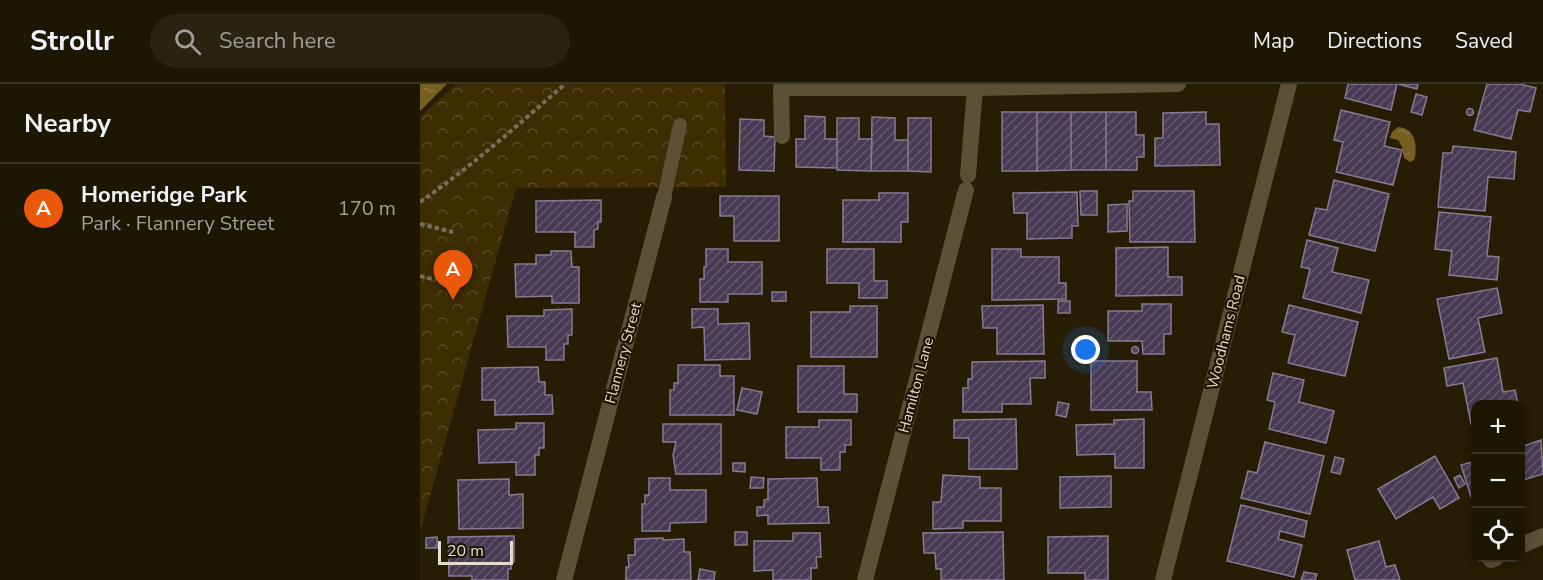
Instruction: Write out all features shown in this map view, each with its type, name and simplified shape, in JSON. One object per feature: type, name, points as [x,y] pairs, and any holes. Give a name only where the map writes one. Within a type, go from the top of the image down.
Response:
[{"type":"street","points":[[782,136],[781,88],[975,88],[1178,84]]},
{"type":"street","name":"Woodhams Road","points":[[1163,580],[1289,84]]},
{"type":"street","name":"Hamilton Lane","points":[[865,580],[967,182],[975,88]]},
{"type":"street","name":"Flannery Street","points":[[564,580],[664,197]]},
{"type":"street","points":[[1525,544],[1543,536]]},
{"type":"lane","name":"Flannery Street","points":[[664,197],[680,125]]},
{"type":"path","points":[[420,202],[475,162],[566,84]]},
{"type":"path","points":[[420,224],[453,232]]},
{"type":"path","points":[[420,276],[436,280]]},
{"type":"green space","points":[[456,84],[725,84],[726,187],[516,188],[420,532],[420,117]]},
{"type":"water","points":[[420,84],[447,84],[420,111]]},
{"type":"water","points":[[1398,127],[1409,131],[1414,139],[1415,155],[1414,160],[1410,162],[1404,158],[1398,140],[1390,138],[1392,132]]},
{"type":"building","points":[[1348,84],[1397,84],[1391,110],[1345,98]]},
{"type":"building","points":[[1398,84],[1418,84],[1417,89]]},
{"type":"building","points":[[1487,84],[1520,84],[1536,88],[1530,112],[1518,110],[1511,139],[1474,130]]},
{"type":"building","points":[[1416,94],[1427,97],[1422,115],[1411,112]]},
{"type":"building","points":[[1470,109],[1473,112],[1470,115],[1467,112]]},
{"type":"building","points":[[1341,110],[1390,122],[1384,146],[1402,150],[1393,185],[1336,172],[1343,142],[1334,140]]},
{"type":"building","points":[[1002,112],[1037,112],[1037,171],[1002,171]]},
{"type":"building","points":[[1037,112],[1071,112],[1071,170],[1037,171]]},
{"type":"building","points":[[1071,112],[1106,112],[1106,170],[1071,170]]},
{"type":"building","points":[[1106,112],[1136,112],[1136,135],[1144,135],[1144,157],[1137,157],[1137,170],[1106,170]]},
{"type":"building","points":[[1206,112],[1206,124],[1219,124],[1220,165],[1155,166],[1155,138],[1163,138],[1163,113]]},
{"type":"building","points":[[805,116],[825,117],[825,139],[837,139],[837,168],[796,167],[796,139],[805,139]]},
{"type":"building","points":[[872,117],[895,118],[895,140],[908,140],[908,171],[871,171]]},
{"type":"building","points":[[837,118],[859,118],[859,139],[872,139],[871,171],[837,170]]},
{"type":"building","points":[[908,118],[931,118],[931,172],[908,171]]},
{"type":"building","points":[[740,119],[764,120],[764,136],[775,137],[774,171],[739,170]]},
{"type":"building","points":[[1453,146],[1516,152],[1514,179],[1488,177],[1485,211],[1438,207],[1443,153],[1452,153]]},
{"type":"building","points":[[1334,180],[1389,194],[1375,251],[1309,235],[1316,208],[1327,210]]},
{"type":"building","points":[[1080,191],[1097,191],[1097,215],[1081,215]]},
{"type":"building","points":[[1133,191],[1194,191],[1195,242],[1130,242],[1129,201],[1133,201]]},
{"type":"building","points":[[1077,192],[1078,226],[1072,226],[1072,238],[1027,239],[1027,213],[1014,213],[1013,193]]},
{"type":"building","points":[[879,193],[908,193],[908,222],[901,222],[901,242],[843,242],[843,200],[879,200]]},
{"type":"building","points":[[720,196],[779,196],[779,241],[734,241],[734,216],[720,216]]},
{"type":"building","points":[[601,200],[601,222],[598,222],[598,229],[594,230],[594,247],[575,247],[575,232],[536,232],[536,201]]},
{"type":"building","points":[[1127,204],[1127,231],[1108,232],[1108,205]]},
{"type":"building","points":[[1439,212],[1491,217],[1487,256],[1499,257],[1497,280],[1449,275],[1452,251],[1435,249]]},
{"type":"building","points":[[1307,240],[1338,248],[1332,272],[1369,280],[1361,313],[1303,298],[1310,269],[1301,267]]},
{"type":"building","points":[[1168,247],[1168,277],[1182,277],[1182,295],[1116,296],[1116,248]]},
{"type":"building","points":[[706,249],[728,249],[728,262],[762,262],[762,294],[728,294],[728,302],[700,302],[700,279],[704,279]]},
{"type":"building","points":[[827,249],[874,249],[874,281],[887,281],[887,298],[859,298],[859,283],[827,283]]},
{"type":"building","points":[[992,249],[1021,249],[1021,257],[1059,257],[1059,283],[1066,283],[1066,299],[992,300]]},
{"type":"building","points":[[551,251],[571,251],[572,267],[579,267],[579,303],[552,303],[552,296],[516,297],[515,264],[536,264],[536,255],[551,255]]},
{"type":"building","points":[[1497,288],[1502,313],[1478,318],[1485,352],[1449,359],[1437,299]]},
{"type":"building","points":[[772,292],[786,292],[786,301],[772,301]]},
{"type":"building","points":[[1058,301],[1070,301],[1070,313],[1058,313]]},
{"type":"building","points":[[1142,304],[1171,304],[1171,334],[1164,334],[1164,354],[1143,354],[1142,341],[1108,341],[1108,311],[1142,311]]},
{"type":"building","points":[[1043,305],[1044,354],[997,354],[997,328],[983,328],[982,306]]},
{"type":"building","points":[[1289,305],[1358,322],[1345,376],[1288,363],[1295,335],[1282,332]]},
{"type":"building","points":[[850,306],[877,306],[877,357],[811,357],[811,312],[850,312]]},
{"type":"building","points":[[572,309],[572,335],[568,335],[568,344],[564,344],[564,360],[546,360],[546,347],[508,347],[507,316],[544,316],[544,310]]},
{"type":"building","points":[[692,309],[718,309],[718,324],[749,323],[750,359],[705,360],[704,327],[692,328]]},
{"type":"building","points":[[1135,347],[1138,350],[1135,353],[1132,350]]},
{"type":"building","points":[[1497,358],[1503,392],[1515,390],[1517,400],[1471,400],[1471,424],[1463,383],[1447,386],[1444,368]]},
{"type":"building","points":[[1045,361],[1045,378],[1030,378],[1031,404],[1002,404],[1002,412],[963,412],[963,388],[968,388],[968,379],[972,379],[972,362]]},
{"type":"building","points":[[1091,361],[1137,361],[1137,392],[1151,392],[1152,410],[1091,410]]},
{"type":"building","points":[[678,365],[720,365],[720,376],[734,376],[734,415],[670,415],[670,390],[674,390],[674,383],[678,383]]},
{"type":"building","points":[[798,366],[844,366],[844,394],[857,394],[857,412],[798,412]]},
{"type":"building","points":[[538,367],[539,382],[545,382],[545,395],[552,395],[553,414],[495,415],[495,400],[482,400],[482,368]]},
{"type":"building","points":[[1273,373],[1304,380],[1299,402],[1334,411],[1326,443],[1269,429],[1275,402],[1267,400]]},
{"type":"building","points":[[742,388],[762,392],[757,414],[737,410]]},
{"type":"building","points":[[1058,402],[1069,404],[1066,417],[1056,415]]},
{"type":"building","points":[[1016,419],[1017,469],[969,469],[969,438],[954,438],[954,420]]},
{"type":"building","points":[[1144,419],[1144,468],[1115,468],[1115,454],[1077,455],[1076,425],[1114,424],[1114,420]]},
{"type":"building","points":[[819,420],[851,420],[851,445],[845,445],[845,452],[840,452],[840,470],[821,470],[821,458],[786,458],[786,427],[819,427]]},
{"type":"building","points":[[516,423],[544,423],[544,448],[539,448],[539,455],[535,455],[535,475],[516,475],[516,462],[479,463],[478,430],[516,429]]},
{"type":"building","points":[[663,424],[721,424],[721,474],[676,474],[673,455],[676,442],[663,442]]},
{"type":"building","points":[[1541,440],[1543,474],[1525,479],[1525,454],[1525,445]]},
{"type":"building","points":[[1265,442],[1324,456],[1310,514],[1241,498],[1248,471],[1257,473]]},
{"type":"building","points":[[1435,456],[1459,498],[1440,509],[1433,497],[1396,519],[1378,489]]},
{"type":"building","points":[[1335,457],[1344,459],[1340,474],[1331,472]]},
{"type":"building","points":[[1471,462],[1471,497],[1461,465]]},
{"type":"building","points":[[733,463],[745,463],[745,472],[733,471]]},
{"type":"building","points":[[943,475],[980,477],[980,488],[1001,488],[1001,521],[963,521],[963,528],[933,529],[933,502],[941,502]]},
{"type":"building","points":[[1460,475],[1465,484],[1459,488],[1454,478]]},
{"type":"building","points":[[1111,476],[1111,507],[1060,508],[1060,477]]},
{"type":"building","points":[[751,477],[764,478],[763,488],[750,488]]},
{"type":"building","points":[[649,478],[670,478],[670,490],[706,490],[706,522],[670,523],[670,531],[642,531],[642,504],[645,504],[645,495],[649,495]]},
{"type":"building","points":[[817,478],[818,507],[828,507],[829,523],[768,524],[768,515],[757,516],[757,507],[764,507],[764,500],[768,499],[768,479]]},
{"type":"building","points":[[509,479],[509,495],[523,494],[523,528],[459,529],[458,480]]},
{"type":"building","points":[[1241,505],[1307,521],[1304,537],[1280,531],[1278,539],[1302,545],[1294,577],[1227,561]]},
{"type":"building","points":[[735,532],[747,532],[747,545],[735,545]]},
{"type":"building","points":[[1003,532],[1004,580],[941,580],[941,569],[936,569],[935,553],[924,553],[923,533]]},
{"type":"building","points":[[793,533],[820,533],[821,557],[816,557],[817,568],[811,568],[811,580],[773,580],[773,570],[754,571],[754,541],[793,541]]},
{"type":"building","points":[[514,536],[514,562],[511,562],[511,569],[508,569],[508,580],[472,580],[472,576],[449,576],[448,537]]},
{"type":"building","points":[[1108,536],[1108,580],[1085,580],[1085,573],[1048,573],[1048,537]]},
{"type":"building","points":[[437,537],[437,548],[426,548],[426,538]]},
{"type":"building","points":[[663,538],[663,540],[684,539],[684,552],[690,552],[691,580],[626,580],[626,567],[629,567],[628,555],[635,555],[635,539]]},
{"type":"building","points":[[1379,541],[1386,567],[1395,565],[1400,580],[1355,580],[1347,550]]},
{"type":"building","points":[[700,569],[715,572],[714,580],[698,580]]},
{"type":"building","points":[[1304,572],[1317,574],[1315,580],[1301,580]]},
{"type":"place","name":"Homeridge Park","points":[[453,300]]}]
